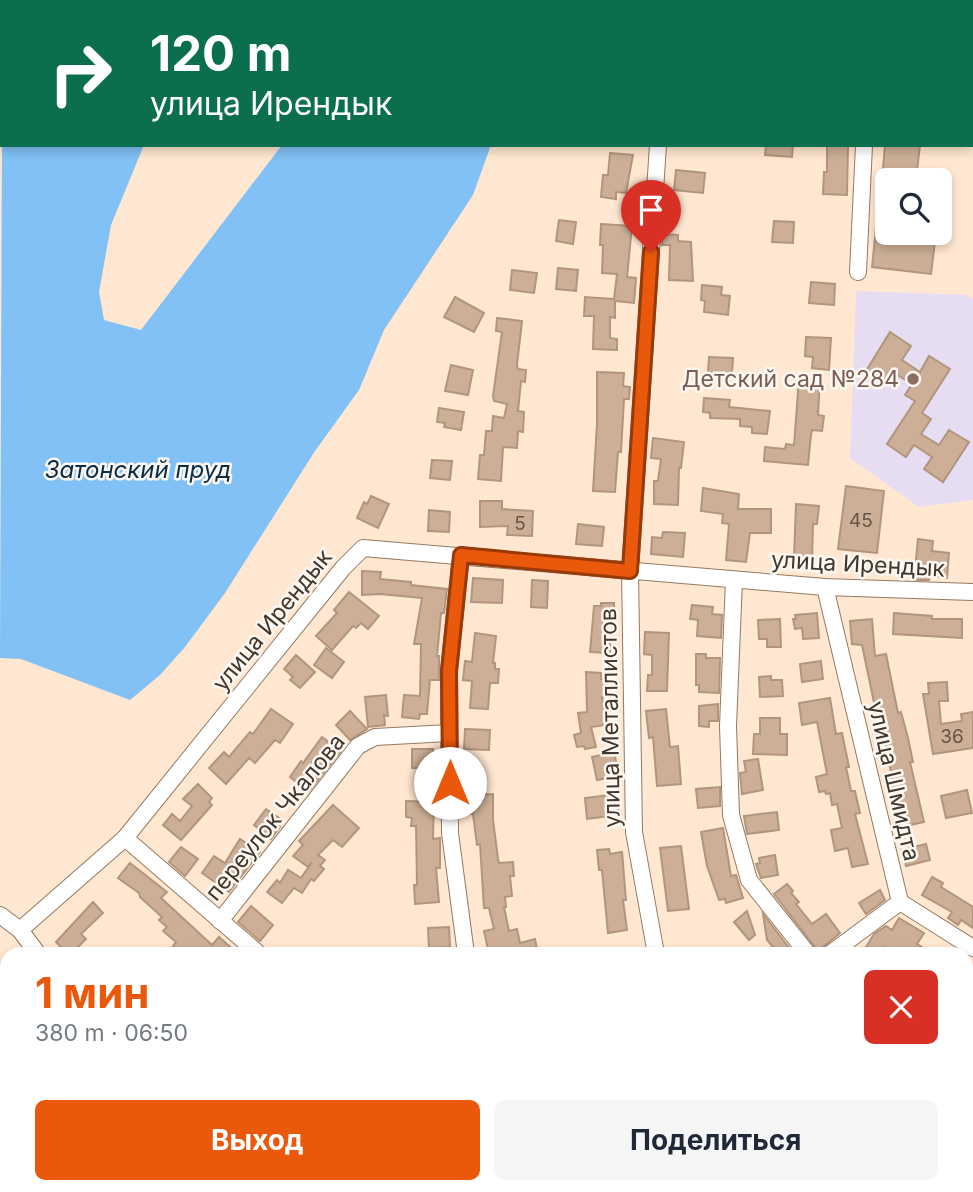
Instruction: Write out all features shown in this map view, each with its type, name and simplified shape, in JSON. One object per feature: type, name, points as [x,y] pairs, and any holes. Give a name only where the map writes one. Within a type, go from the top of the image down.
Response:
[{"type":"street","name":"улица Металлистов","points":[[655,947],[634,832],[630,571],[658,147]]},
{"type":"street","points":[[858,272],[864,147]]},
{"type":"street","name":"улица Ирендык","points":[[20,930],[125,838],[343,568],[363,548],[825,587],[973,592]]},
{"type":"street","points":[[461,555],[449,671],[450,833],[465,947]]},
{"type":"street","points":[[734,580],[727,726],[731,815],[750,880],[803,947]]},
{"type":"street","name":"улица Шмидта","points":[[825,587],[900,902]]},
{"type":"street","name":"переулок Чкалова","points":[[220,921],[358,746],[375,737],[449,733]]},
{"type":"street","points":[[125,838],[251,947]]},
{"type":"street","points":[[839,947],[900,902],[971,947]]},
{"type":"street","points":[[0,915],[20,930],[33,947]]},
{"type":"shaded area","name":"Детский сад №284","points":[[856,291],[966,295],[973,299],[973,500],[919,507],[850,458]]},
{"type":"water","name":"Затонский пруд","points":[[2,147],[143,147],[111,225],[99,292],[104,320],[141,330],[280,147],[490,147],[473,195],[384,330],[359,390],[315,451],[225,593],[185,647],[160,675],[130,700],[21,659],[0,658]]},
{"type":"building","points":[[766,147],[793,147],[792,157],[765,155]]},
{"type":"building","points":[[827,147],[848,147],[847,195],[823,194],[824,172],[827,172]]},
{"type":"building","points":[[885,147],[920,147],[917,168],[883,168]]},
{"type":"building","points":[[610,153],[633,155],[626,193],[616,192],[616,199],[601,197],[603,175],[608,175]]},
{"type":"building","points":[[676,170],[705,173],[703,193],[674,190]]},
{"type":"building","points":[[559,220],[576,222],[573,244],[556,241]]},
{"type":"building","points":[[774,221],[794,222],[793,243],[772,242]]},
{"type":"building","points":[[601,224],[632,226],[627,277],[636,278],[634,303],[615,301],[615,318],[610,317],[610,338],[617,339],[617,350],[593,349],[594,316],[584,316],[585,297],[614,299],[617,274],[602,273]]},
{"type":"building","points":[[663,234],[678,235],[678,241],[691,242],[693,281],[669,280],[670,245],[662,245]]},
{"type":"building","points":[[875,238],[875,245],[935,245],[931,274],[872,267]]},
{"type":"building","points":[[558,268],[578,270],[576,291],[556,289]]},
{"type":"building","points":[[512,270],[537,273],[534,293],[510,290]]},
{"type":"building","points":[[811,282],[835,284],[834,305],[809,303]]},
{"type":"building","points":[[702,285],[722,287],[721,295],[730,296],[728,315],[704,312],[705,301],[701,300]]},
{"type":"building","points":[[455,297],[484,313],[474,332],[444,317]]},
{"type":"building","points":[[497,318],[522,321],[517,365],[518,369],[526,370],[525,382],[521,381],[518,411],[524,412],[523,432],[518,431],[517,448],[503,447],[501,481],[478,479],[486,431],[492,431],[493,416],[504,418],[507,404],[494,401],[493,396],[502,332],[496,331]]},
{"type":"building","points":[[890,332],[911,346],[902,360],[920,372],[929,356],[950,369],[922,413],[931,419],[921,434],[939,445],[949,430],[969,442],[943,482],[924,469],[932,457],[914,445],[906,457],[887,444],[915,401],[905,395],[912,384],[894,373],[887,385],[866,371]]},
{"type":"building","points":[[806,337],[831,338],[829,370],[812,368],[813,357],[805,356]]},
{"type":"building","points":[[709,357],[733,358],[732,374],[708,373]]},
{"type":"building","points":[[451,365],[473,370],[468,395],[445,391]]},
{"type":"building","points":[[597,372],[624,373],[623,386],[630,387],[629,399],[624,399],[621,452],[618,452],[615,492],[593,491]]},
{"type":"building","points":[[799,378],[820,380],[818,415],[824,416],[822,431],[812,430],[808,465],[764,461],[765,447],[785,449],[786,444],[794,445]]},
{"type":"building","points":[[704,398],[730,400],[729,407],[770,411],[767,434],[752,433],[752,427],[740,426],[740,419],[710,418],[710,413],[703,412]]},
{"type":"building","points":[[439,408],[464,412],[461,430],[444,427],[445,423],[437,422]]},
{"type":"building","points":[[653,438],[684,442],[679,468],[678,505],[654,504],[654,481],[658,481],[661,459],[651,458]]},
{"type":"building","points":[[432,460],[452,461],[450,480],[430,478]]},
{"type":"building","points":[[846,486],[884,491],[877,553],[838,549]]},
{"type":"building","points":[[703,488],[739,494],[738,509],[771,509],[771,533],[750,533],[746,562],[726,560],[729,524],[722,523],[723,514],[701,511]]},
{"type":"building","points":[[371,496],[389,504],[378,528],[357,518],[364,502],[367,504]]},
{"type":"building","points":[[480,501],[502,501],[502,509],[533,511],[532,536],[507,535],[508,526],[480,527]]},
{"type":"building","points":[[796,504],[819,506],[817,524],[813,524],[812,559],[794,558]]},
{"type":"building","points":[[429,510],[450,512],[449,532],[428,531]]},
{"type":"building","points":[[578,524],[604,527],[602,546],[576,544]]},
{"type":"building","points":[[663,532],[685,533],[683,557],[651,554],[652,537],[662,538]]},
{"type":"building","points":[[918,539],[933,541],[932,551],[949,553],[947,578],[930,576],[929,580],[914,580]]},
{"type":"building","points":[[362,571],[381,572],[380,579],[447,589],[444,613],[441,613],[437,656],[439,680],[430,680],[427,714],[420,714],[419,719],[402,717],[404,695],[420,696],[421,644],[414,644],[422,598],[362,595]]},
{"type":"building","points":[[473,578],[503,580],[502,603],[471,602]]},
{"type":"building","points":[[532,580],[548,581],[547,608],[531,607]]},
{"type":"building","points":[[349,592],[379,616],[368,629],[361,623],[356,628],[353,626],[332,650],[316,636],[337,613],[334,610]]},
{"type":"building","points":[[601,603],[614,603],[614,622],[603,622],[603,641],[610,641],[610,653],[590,652],[594,606],[601,606]]},
{"type":"building","points":[[692,605],[713,607],[712,614],[722,615],[721,638],[697,636],[698,620],[690,619]]},
{"type":"building","points":[[817,613],[819,638],[803,639],[802,628],[795,629],[795,615]]},
{"type":"building","points":[[894,613],[932,616],[932,619],[962,619],[962,638],[893,634]]},
{"type":"building","points":[[780,619],[781,647],[767,647],[767,639],[759,639],[758,620]]},
{"type":"building","points":[[872,619],[875,656],[886,654],[898,713],[901,712],[908,738],[913,762],[910,762],[924,822],[901,827],[884,735],[881,736],[862,645],[852,644],[850,621]]},
{"type":"building","points":[[645,632],[669,633],[667,691],[647,691],[648,675],[652,675],[652,655],[644,654]]},
{"type":"building","points":[[475,633],[496,636],[493,663],[495,669],[499,669],[498,683],[490,683],[488,709],[470,708],[472,681],[463,680],[465,661],[472,662]]},
{"type":"building","points":[[326,648],[344,662],[332,678],[314,665]]},
{"type":"building","points":[[696,654],[706,654],[706,658],[720,658],[719,693],[699,692],[699,685],[696,685]]},
{"type":"building","points":[[296,655],[315,672],[300,688],[290,680],[293,677],[284,669]]},
{"type":"building","points":[[821,661],[823,679],[802,682],[800,664]]},
{"type":"building","points":[[586,672],[601,673],[601,679],[606,679],[606,697],[602,697],[606,725],[591,727],[596,747],[585,749],[584,746],[577,747],[574,735],[581,733],[578,713],[587,712]]},
{"type":"building","points":[[771,676],[771,680],[782,680],[783,696],[760,697],[759,677]]},
{"type":"building","points":[[947,682],[948,701],[939,701],[941,724],[962,721],[961,714],[973,712],[973,748],[933,754],[923,694],[929,694],[928,683]]},
{"type":"building","points":[[386,695],[388,716],[384,715],[385,725],[368,727],[365,697]]},
{"type":"building","points":[[830,698],[836,734],[842,733],[851,791],[855,791],[860,813],[855,814],[868,864],[852,867],[848,848],[835,851],[831,830],[842,828],[837,804],[832,805],[830,793],[819,792],[816,777],[827,774],[817,722],[802,725],[799,703]]},
{"type":"building","points":[[718,704],[718,721],[709,721],[709,727],[699,726],[699,706]]},
{"type":"building","points":[[271,709],[293,724],[280,743],[275,740],[255,763],[249,758],[226,784],[209,768],[224,752],[229,757],[250,732],[253,734]]},
{"type":"building","points":[[666,709],[670,747],[678,746],[681,784],[657,786],[653,737],[649,738],[646,711]]},
{"type":"building","points":[[350,711],[367,729],[350,740],[336,725]]},
{"type":"building","points":[[760,718],[780,718],[780,734],[787,734],[787,755],[753,754],[754,734],[760,734]]},
{"type":"building","points":[[465,729],[490,730],[489,750],[464,749]]},
{"type":"building","points":[[322,737],[341,751],[309,791],[290,777]]},
{"type":"building","points":[[412,749],[433,749],[433,768],[412,768]]},
{"type":"building","points":[[614,752],[619,776],[597,780],[592,757]]},
{"type":"building","points":[[758,759],[763,790],[742,794],[740,773],[746,772],[744,761]]},
{"type":"building","points":[[198,784],[212,798],[209,802],[212,805],[181,840],[163,825],[172,814],[180,821],[192,806],[183,799]]},
{"type":"building","points":[[720,787],[720,806],[698,808],[696,789]]},
{"type":"building","points":[[967,790],[972,813],[946,818],[941,796]]},
{"type":"building","points":[[493,794],[493,820],[499,863],[513,862],[514,876],[510,876],[512,896],[505,897],[504,907],[509,931],[517,929],[520,943],[535,939],[537,947],[487,947],[484,931],[494,929],[489,908],[484,908],[480,844],[477,845],[473,814],[469,814],[468,803],[474,802],[473,795]]},
{"type":"building","points":[[616,794],[619,815],[587,819],[585,798]]},
{"type":"building","points":[[406,801],[434,802],[433,839],[440,838],[440,868],[436,868],[439,902],[415,904],[416,826],[411,826],[412,818],[406,817]]},
{"type":"building","points":[[333,805],[359,828],[342,847],[333,840],[318,855],[325,860],[320,866],[324,869],[314,881],[311,879],[302,893],[294,888],[282,903],[267,892],[277,880],[280,883],[288,870],[301,878],[312,862],[308,867],[293,856],[303,845],[299,841]]},
{"type":"building","points":[[266,809],[279,818],[275,823],[280,827],[271,839],[254,825]]},
{"type":"building","points":[[777,812],[779,830],[747,834],[744,816]]},
{"type":"building","points":[[723,828],[731,876],[736,875],[743,898],[726,903],[725,899],[719,900],[707,866],[701,832]]},
{"type":"building","points":[[240,839],[260,852],[229,892],[202,873],[214,856],[225,863]]},
{"type":"building","points":[[926,844],[930,860],[906,866],[902,850]]},
{"type":"building","points":[[681,846],[689,909],[668,911],[660,848]]},
{"type":"building","points":[[181,847],[198,859],[185,876],[169,862]]},
{"type":"building","points":[[609,849],[610,854],[622,852],[627,930],[608,933],[602,870],[599,870],[597,850]]},
{"type":"building","points":[[775,855],[778,875],[761,878],[756,864],[760,863],[759,858]]},
{"type":"building","points":[[130,863],[167,892],[161,898],[212,945],[219,937],[230,947],[174,947],[176,942],[163,931],[167,927],[159,920],[162,917],[139,893],[118,878]]},
{"type":"building","points":[[932,877],[943,883],[941,887],[973,907],[973,928],[961,920],[958,925],[948,918],[952,912],[922,895]]},
{"type":"building","points":[[787,884],[799,902],[796,904],[812,924],[826,914],[840,933],[823,947],[815,947],[774,894]]},
{"type":"building","points":[[880,890],[885,900],[866,914],[859,903]]},
{"type":"building","points":[[93,902],[103,913],[81,934],[86,939],[78,947],[61,947],[56,942]]},
{"type":"building","points":[[251,906],[273,925],[260,941],[238,922]]},
{"type":"building","points":[[747,911],[755,935],[749,940],[734,922]]},
{"type":"building","points":[[763,914],[789,947],[773,947],[767,940]]},
{"type":"building","points":[[899,918],[924,933],[917,944],[922,947],[866,947],[874,934],[886,926],[892,930]]},
{"type":"building","points":[[449,927],[450,947],[429,947],[428,928]]},
{"type":"place","name":"Детский сад №284","points":[[913,379]]},
{"type":"route","points":[[450,783],[449,671],[461,555],[630,571],[651,252]]}]
